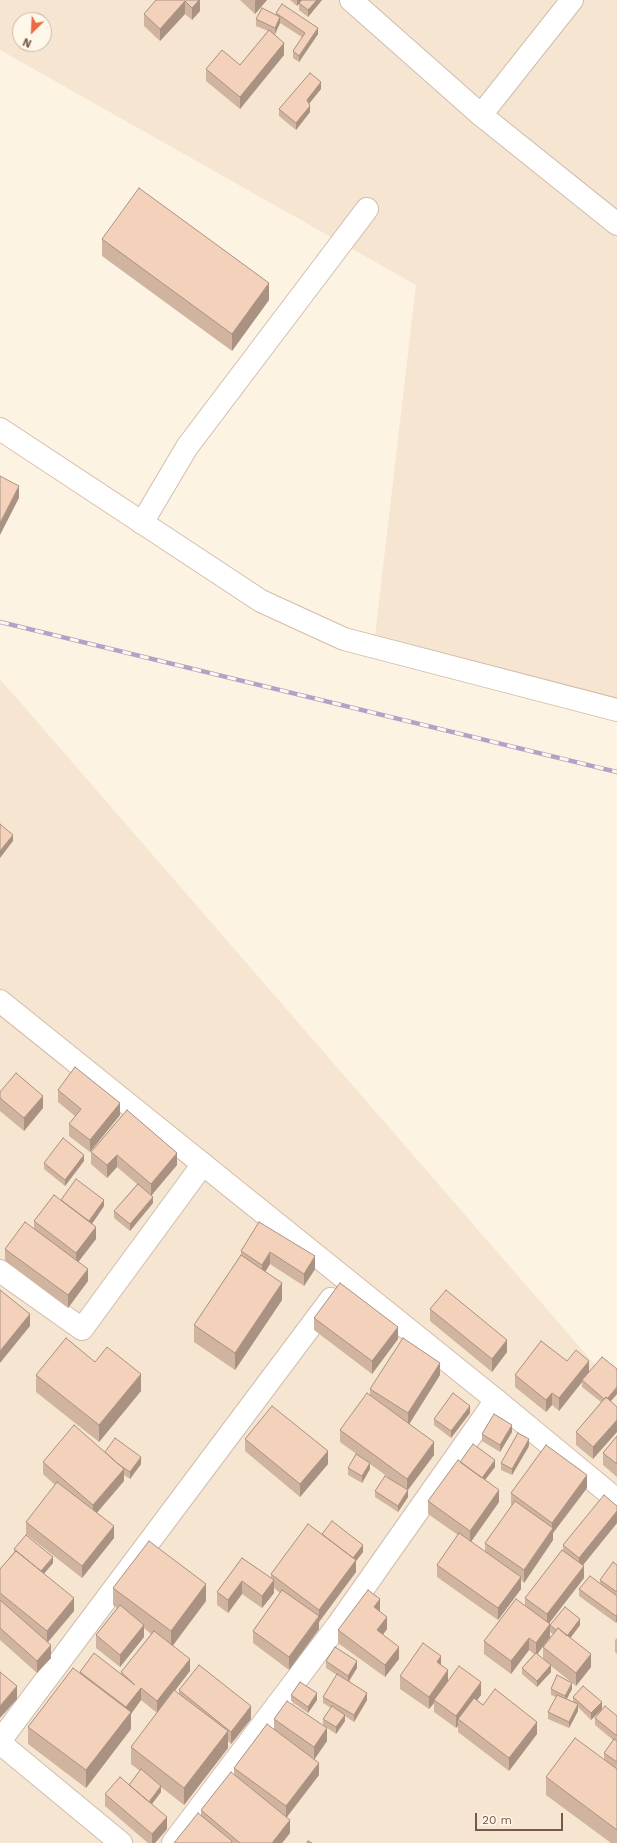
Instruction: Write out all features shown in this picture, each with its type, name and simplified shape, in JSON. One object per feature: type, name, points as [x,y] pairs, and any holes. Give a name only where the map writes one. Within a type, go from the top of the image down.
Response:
[{"type":"street","points":[[351,0],[481,114],[617,224]]},
{"type":"street","points":[[481,114],[572,0]]},
{"type":"street","points":[[142,523],[187,447],[367,209]]},
{"type":"street","points":[[0,429],[261,602],[344,640],[617,710]]},
{"type":"street","points":[[0,1001],[496,1400],[617,1500]]},
{"type":"street","points":[[0,1271],[82,1330],[203,1164]]},
{"type":"street","points":[[121,1843],[0,1742],[346,1279]]},
{"type":"street","points":[[173,1843],[337,1626],[496,1400]]},
{"type":"shaded area","points":[[0,0],[617,0],[617,722],[373,653],[416,285],[0,50]]},
{"type":"shaded area","points":[[0,679],[617,1390],[617,1843],[0,1843]]},
{"type":"building","points":[[156,0],[199,0],[192,8],[185,1],[160,29],[144,14]]},
{"type":"building","points":[[302,0],[317,0],[308,10],[299,3]]},
{"type":"building","points":[[282,4],[318,28],[299,56],[293,51],[305,33],[276,13]]},
{"type":"building","points":[[262,8],[280,17],[275,28],[256,19]]},
{"type":"building","points":[[269,30],[284,43],[240,97],[206,69],[222,50],[240,65]]},
{"type":"building","points":[[310,73],[321,82],[307,100],[310,106],[296,123],[279,109]]},
{"type":"building","points":[[139,188],[269,283],[232,334],[102,239]]},
{"type":"building","points":[[0,476],[19,486],[0,523]]},
{"type":"building","points":[[0,824],[13,835],[0,851]]},
{"type":"building","points":[[75,1067],[120,1103],[90,1140],[69,1124],[81,1109],[58,1090]]},
{"type":"building","points":[[16,1073],[43,1096],[24,1118],[0,1098],[0,1092]]},
{"type":"building","points":[[127,1110],[177,1153],[151,1184],[117,1155],[107,1165],[91,1152]]},
{"type":"building","points":[[63,1138],[84,1155],[65,1180],[44,1163]]},
{"type":"building","points":[[76,1179],[104,1200],[89,1221],[61,1200]]},
{"type":"building","points":[[138,1184],[153,1197],[130,1224],[114,1211]]},
{"type":"building","points":[[54,1195],[96,1227],[76,1253],[34,1221]]},
{"type":"building","points":[[25,1222],[88,1269],[68,1295],[5,1249]]},
{"type":"building","points":[[259,1222],[315,1256],[304,1274],[270,1252],[262,1265],[241,1251]]},
{"type":"building","points":[[241,1255],[282,1283],[235,1353],[194,1325]]},
{"type":"building","points":[[340,1283],[398,1327],[372,1361],[314,1318]]},
{"type":"building","points":[[0,1290],[30,1314],[0,1351]]},
{"type":"building","points":[[446,1290],[507,1340],[492,1359],[430,1309]]},
{"type":"building","points":[[66,1338],[95,1362],[107,1347],[141,1374],[99,1425],[36,1375]]},
{"type":"building","points":[[403,1338],[440,1363],[408,1413],[370,1389]]},
{"type":"building","points":[[541,1341],[567,1361],[576,1350],[589,1361],[559,1398],[552,1393],[546,1400],[515,1375]]},
{"type":"building","points":[[602,1357],[617,1369],[617,1387],[607,1399],[606,1397],[604,1399],[582,1380]]},
{"type":"building","points":[[367,1393],[434,1442],[407,1479],[340,1430]]},
{"type":"building","points":[[453,1393],[470,1406],[451,1431],[434,1419]]},
{"type":"building","points":[[606,1397],[617,1407],[617,1420],[593,1447],[576,1432]]},
{"type":"building","points":[[272,1406],[328,1451],[300,1484],[245,1439]]},
{"type":"building","points":[[494,1414],[512,1425],[500,1445],[482,1434]]},
{"type":"building","points":[[74,1425],[124,1469],[93,1505],[43,1462]]},
{"type":"building","points":[[518,1433],[529,1439],[512,1469],[501,1463]]},
{"type":"building","points":[[617,1436],[617,1464],[603,1453]]},
{"type":"building","points":[[115,1438],[141,1457],[130,1472],[118,1464],[105,1452]]},
{"type":"building","points":[[473,1444],[495,1460],[482,1478],[460,1462]]},
{"type":"building","points":[[546,1445],[587,1475],[552,1523],[511,1493]]},
{"type":"building","points":[[356,1454],[370,1463],[362,1476],[348,1468]]},
{"type":"building","points":[[458,1460],[499,1490],[470,1531],[428,1501]]},
{"type":"building","points":[[385,1476],[408,1490],[398,1506],[375,1491]]},
{"type":"building","points":[[57,1482],[114,1526],[82,1566],[26,1522]]},
{"type":"building","points":[[604,1495],[617,1506],[617,1511],[579,1558],[563,1545]]},
{"type":"building","points":[[515,1501],[553,1528],[524,1570],[485,1543]]},
{"type":"building","points":[[332,1521],[363,1545],[353,1558],[322,1534]]},
{"type":"building","points":[[308,1524],[356,1560],[319,1610],[271,1574]]},
{"type":"building","points":[[459,1533],[521,1577],[498,1608],[437,1565]]},
{"type":"building","points":[[26,1535],[53,1557],[41,1571],[14,1549]]},
{"type":"building","points":[[149,1541],[206,1584],[171,1631],[113,1588]]},
{"type":"building","points":[[562,1550],[584,1566],[547,1614],[525,1598]]},
{"type":"building","points":[[16,1551],[74,1598],[47,1631],[0,1593],[0,1569]]},
{"type":"building","points":[[242,1558],[274,1580],[262,1596],[242,1581],[228,1600],[217,1592]]},
{"type":"building","points":[[613,1562],[617,1565],[617,1592],[600,1580]]},
{"type":"building","points":[[590,1576],[617,1596],[616,1616],[579,1589]]},
{"type":"building","points":[[282,1590],[319,1616],[289,1657],[253,1631]]},
{"type":"building","points":[[368,1590],[380,1599],[374,1607],[387,1617],[377,1630],[399,1647],[385,1665],[338,1630]]},
{"type":"building","points":[[516,1599],[550,1624],[536,1643],[529,1638],[511,1661],[484,1641]]},
{"type":"building","points":[[0,1600],[51,1645],[37,1661],[0,1628]]},
{"type":"building","points":[[120,1605],[144,1625],[120,1655],[96,1635]]},
{"type":"building","points":[[565,1607],[580,1619],[567,1636],[558,1628],[556,1630],[550,1625]]},
{"type":"building","points":[[558,1628],[591,1654],[576,1673],[543,1647]]},
{"type":"building","points":[[154,1631],[190,1659],[157,1701],[141,1688],[126,1707],[80,1672],[94,1653],[135,1685],[121,1672]]},
{"type":"building","points":[[423,1643],[441,1656],[437,1662],[448,1670],[429,1697],[400,1676]]},
{"type":"building","points":[[335,1647],[357,1661],[348,1676],[326,1661]]},
{"type":"building","points":[[536,1653],[551,1665],[537,1681],[522,1668]]},
{"type":"building","points":[[199,1665],[251,1706],[231,1732],[179,1690]]},
{"type":"building","points":[[459,1666],[481,1682],[456,1716],[434,1700]]},
{"type":"building","points":[[73,1668],[131,1712],[86,1770],[28,1727]]},
{"type":"building","points":[[0,1672],[17,1686],[0,1706]]},
{"type":"building","points":[[337,1674],[367,1693],[354,1715],[323,1697]]},
{"type":"building","points":[[557,1675],[572,1683],[565,1696],[551,1689]]},
{"type":"building","points":[[300,1682],[317,1693],[308,1707],[291,1695]]},
{"type":"building","points":[[583,1686],[602,1702],[591,1713],[573,1697]]},
{"type":"building","points":[[495,1689],[537,1722],[509,1758],[458,1719],[474,1698],[483,1705]]},
{"type":"building","points":[[174,1690],[228,1731],[184,1788],[131,1747]]},
{"type":"building","points":[[557,1695],[578,1704],[569,1722],[548,1712]]},
{"type":"building","points":[[287,1701],[327,1728],[314,1747],[274,1719]]},
{"type":"building","points":[[332,1706],[345,1715],[336,1727],[323,1719]]},
{"type":"building","points":[[605,1706],[617,1716],[617,1736],[595,1718]]},
{"type":"building","points":[[267,1724],[319,1763],[286,1806],[234,1768]]},
{"type":"building","points":[[575,1738],[617,1769],[617,1830],[546,1777]]},
{"type":"building","points":[[614,1739],[617,1741],[617,1762],[604,1753]]},
{"type":"building","points":[[141,1769],[161,1786],[149,1802],[129,1785]]},
{"type":"building","points":[[231,1772],[290,1820],[272,1843],[240,1843],[201,1810]]},
{"type":"building","points":[[120,1777],[167,1817],[152,1834],[105,1794]]},
{"type":"building","points":[[198,1813],[232,1841],[231,1843],[174,1843]]},
{"type":"railway","points":[[0,622],[617,772]]}]
